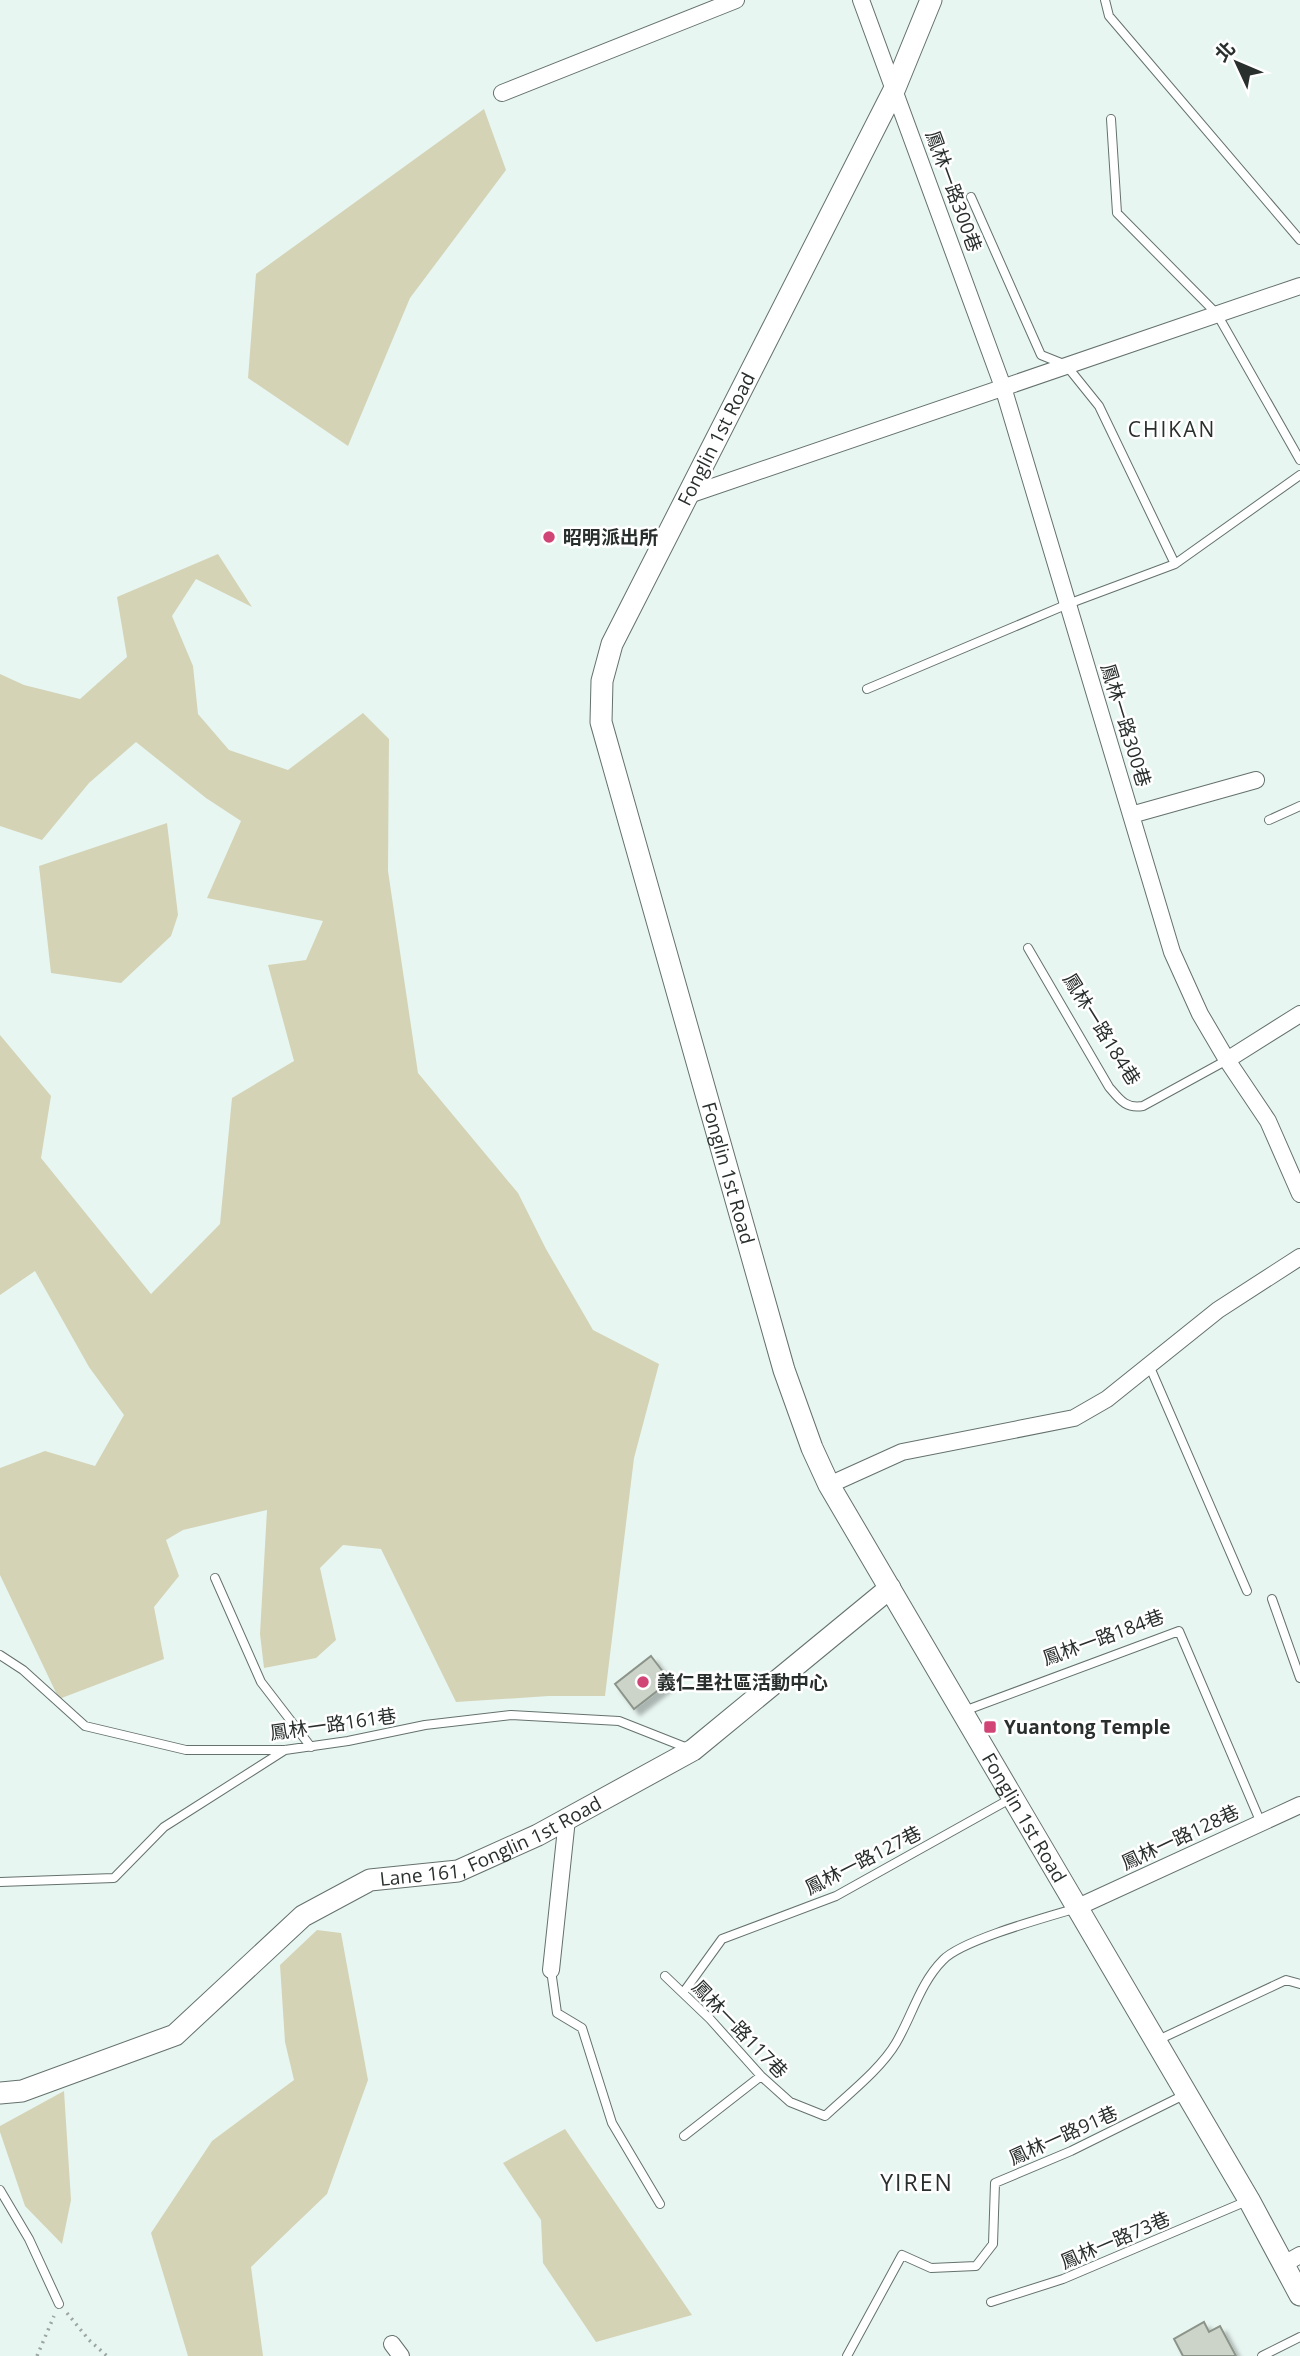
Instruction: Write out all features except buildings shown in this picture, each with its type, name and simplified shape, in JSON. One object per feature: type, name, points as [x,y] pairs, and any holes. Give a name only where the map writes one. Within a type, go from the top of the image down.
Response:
[{"type":"street","points":[[502,93],[736,0]]},
{"type":"street","name":"鳳林一路300巷","points":[[861,0],[1003,387],[1131,815],[1256,780]]},
{"type":"street","name":"Fonglin 1st Road","points":[[931,0],[895,88],[612,645],[601,681],[601,722],[785,1370],[829,1485],[964,1711],[1155,2042],[1250,2200],[1292,2260],[1300,2295]]},
{"type":"street","points":[[686,496],[1300,286]]},
{"type":"street","points":[[1131,815],[1172,952],[1200,1014],[1268,1121],[1300,1194]]},
{"type":"street","name":"鳳林一路184巷","points":[[1227,1059],[1300,1014]]},
{"type":"street","points":[[829,1485],[902,1452],[1074,1418],[1107,1399],[1218,1310],[1300,1257]]},
{"type":"street","name":"Lane 161, Fonglin 1st Road","points":[[0,2093],[22,2091],[175,2035],[303,1916],[370,1880],[458,1871],[538,1835],[693,1750],[890,1588]]},
{"type":"street","name":"鳳林一路128巷","points":[[1078,1908],[1300,1806]]},
{"type":"street","points":[[551,1970],[567,1819]]},
{"type":"lane","points":[[1105,0],[1109,16],[1300,240]]},
{"type":"lane","points":[[1111,119],[1117,213],[1217,314],[1300,460]]},
{"type":"lane","points":[[971,197],[1041,355],[1066,365],[1099,406],[1175,564]]},
{"type":"lane","points":[[867,689],[1068,604],[1175,564],[1300,475]]},
{"type":"lane","points":[[1269,820],[1300,806]]},
{"type":"lane","name":"鳳林一路184巷","points":[[1028,948],[1109,1087],[1126,1105],[1133,1108],[1143,1105],[1227,1059]]},
{"type":"lane","points":[[1149,1365],[1247,1591]]},
{"type":"lane","points":[[215,1578],[261,1682],[312,1746]]},
{"type":"lane","points":[[1272,1600],[1300,1678]]},
{"type":"lane","name":"鳳林一路184巷","points":[[964,1711],[1179,1630],[1261,1823]]},
{"type":"lane","name":"鳳林一路161巷","points":[[0,1655],[23,1670],[85,1726],[186,1750],[285,1750],[425,1725],[511,1715],[619,1721],[693,1750]]},
{"type":"lane","points":[[0,1882],[114,1878],[164,1827],[285,1750]]},
{"type":"lane","name":"鳳林一路127巷","points":[[683,1993],[722,1938],[836,1896],[1013,1797]]},
{"type":"lane","name":"鳳林一路117巷","points":[[665,1976],[761,2076],[790,2102],[825,2116],[863,2081],[895,2045],[916,1998],[943,1959],[975,1942],[1078,1908]]},
{"type":"lane","points":[[551,1970],[557,2013],[582,2028],[612,2123],[660,2204]]},
{"type":"lane","points":[[1155,2042],[1286,1980],[1300,1984]]},
{"type":"lane","points":[[684,2136],[761,2076]]},
{"type":"lane","name":"鳳林一路91巷","points":[[848,2356],[902,2255],[931,2268],[976,2266],[993,2244],[995,2183],[1071,2151],[1187,2094]]},
{"type":"lane","points":[[0,2190],[29,2239],[59,2304]]},
{"type":"lane","name":"鳳林一路73巷","points":[[990,2302],[1063,2279],[1250,2200]]},
{"type":"lane","points":[[1262,2356],[1300,2337]]},
{"type":"path","points":[[37,2356],[59,2304],[89,2340],[107,2356]]},
{"type":"green space","points":[[484,109],[506,170],[410,298],[348,446],[248,378],[256,274]]},
{"type":"green space","points":[[218,554],[252,607],[196,579],[172,616],[193,666],[198,714],[229,750],[288,770],[363,713],[389,739],[388,871],[418,1073],[518,1193],[546,1249],[593,1330],[659,1364],[634,1458],[605,1696],[549,1696],[456,1702],[381,1549],[343,1545],[320,1568],[336,1640],[316,1658],[264,1668],[260,1634],[267,1510],[183,1530],[166,1540],[179,1576],[154,1607],[164,1659],[59,1699],[0,1575],[0,1468],[45,1451],[95,1466],[124,1415],[89,1367],[35,1271],[0,1295],[0,1035],[51,1096],[41,1158],[151,1294],[220,1224],[232,1098],[294,1061],[268,965],[306,960],[323,921],[207,898],[241,821],[206,798],[136,742],[89,783],[42,840],[0,826],[0,674],[24,685],[80,699],[127,657],[117,597]]},
{"type":"green space","points":[[167,823],[178,915],[171,936],[121,983],[51,973],[39,866]]},
{"type":"green space","points":[[317,1930],[341,1933],[368,2080],[327,2194],[251,2267],[263,2356],[188,2356],[151,2233],[212,2141],[294,2080],[285,2042],[280,1965]]},
{"type":"green space","points":[[64,2091],[71,2200],[62,2244],[25,2206],[0,2126]]},
{"type":"green space","points":[[565,2129],[692,2315],[596,2342],[543,2263],[541,2220],[503,2163]]},
{"type":"place","name":"昭明派出所","points":[[549,537]]},
{"type":"place","name":"義仁里社區活動中心","points":[[643,1682]]},
{"type":"place","name":"Yuantong Temple","points":[[990,1727]]},
{"type":"district","name":"CHIKAN","points":[[1172,430]]},
{"type":"district","name":"YIREN","points":[[917,2183]]}]
